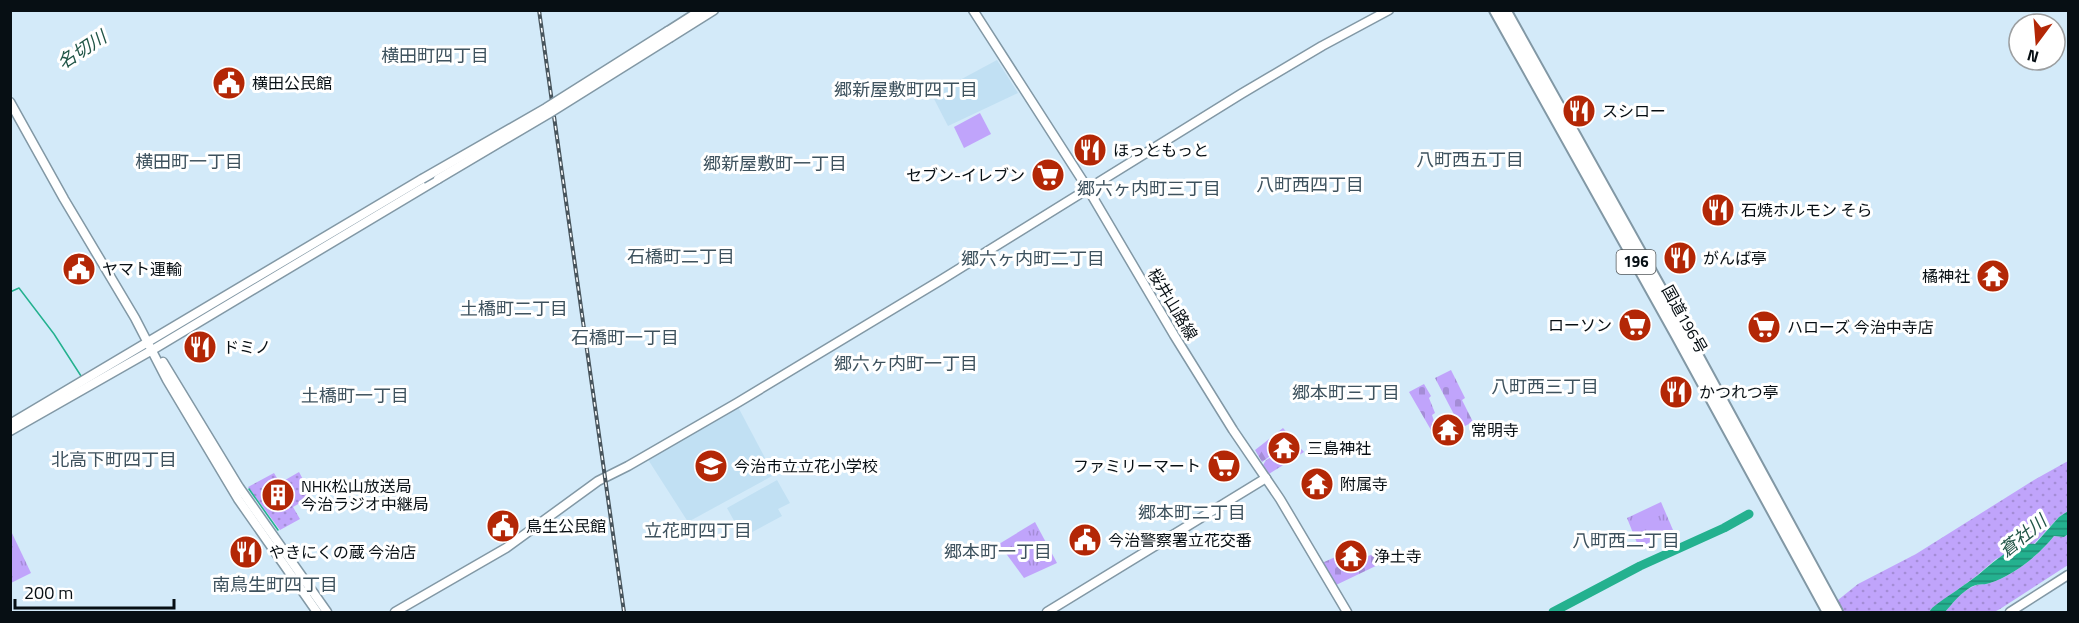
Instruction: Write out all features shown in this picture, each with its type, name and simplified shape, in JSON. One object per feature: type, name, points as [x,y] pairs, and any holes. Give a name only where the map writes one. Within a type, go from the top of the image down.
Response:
[{"type":"highway","name":"国道196号","points":[[1495,10],[1837,612]]},
{"type":"highway","name":"国道196号","points":[[1505,10],[1779,512],[1828,612]]},
{"type":"street","points":[[10,431],[548,114],[669,34],[701,10]]},
{"type":"street","points":[[10,424],[152,347],[422,179],[714,10]]},
{"type":"street","name":"桜井山路線","points":[[974,10],[1088,189],[1192,364],[1266,478],[1347,612]]},
{"type":"street","points":[[395,612],[506,548],[598,481],[737,403],[1241,94],[1389,10]]},
{"type":"street","points":[[10,102],[64,199],[152,347],[239,487],[327,612]]},
{"type":"street","points":[[152,347],[237,499],[317,612]]},
{"type":"street","points":[[1047,612],[1266,478]]},
{"type":"street","points":[[2010,612],[2068,575]]},
{"type":"shaded area","points":[[997,60],[1018,93],[948,126],[932,95]]},
{"type":"shaded area","name":"今治市立立花小学校","points":[[737,405],[774,475],[688,522],[647,458]]},
{"type":"shaded area","points":[[777,480],[790,503],[778,509],[782,516],[743,537],[727,508]]},
{"type":"shaded area","points":[[2068,511],[2068,534],[2064,537],[2054,536],[2033,557],[2008,575],[1968,589],[1945,612],[1929,612],[2004,554],[2019,546],[2035,544],[2059,517]]},
{"type":"green space","points":[[980,113],[991,134],[964,148],[954,127]]},
{"type":"green space","points":[[1451,370],[1465,398],[1462,400],[1473,422],[1461,428],[1435,378]]},
{"type":"green space","points":[[1424,384],[1431,396],[1429,398],[1435,413],[1432,415],[1436,427],[1431,430],[1409,392]]},
{"type":"green space","points":[[1283,428],[1304,452],[1269,474],[1263,465],[1266,460],[1282,451],[1285,454],[1293,445],[1291,442],[1288,444],[1284,439],[1277,444],[1279,447],[1277,451],[1262,462],[1255,450]]},
{"type":"green space","points":[[2068,461],[2068,511],[2059,517],[2034,544],[1996,559],[1929,612],[1831,612],[1838,600],[1858,584],[1916,554]]},
{"type":"green space","points":[[299,472],[312,496],[293,507],[300,519],[280,530],[248,487],[274,473],[280,483]]},
{"type":"green space","points":[[1661,502],[1673,530],[1639,548],[1627,518]]},
{"type":"green space","points":[[1035,522],[1057,563],[1024,578],[999,544]]},
{"type":"green space","points":[[10,529],[31,573],[11,583],[10,583]]},
{"type":"green space","points":[[2068,534],[2068,565],[2000,609],[1994,612],[1945,612],[1968,589],[2008,575],[2033,557],[2054,536],[2064,537]]},
{"type":"green space","points":[[1344,553],[1349,563],[1376,553],[1382,563],[1336,585],[1322,563]]},
{"type":"waterway","points":[[10,292],[19,288],[54,334],[81,376]]},
{"type":"waterway","points":[[249,489],[278,530]]},
{"type":"waterway","points":[[1553,612],[1640,566],[1724,528],[1749,514]]},
{"type":"railway","points":[[539,10],[624,612]]},
{"type":"place","name":"横田公民館","points":[[229,83]]},
{"type":"place","name":"スシロー","points":[[1579,111]]},
{"type":"place","name":"ほっともっと","points":[[1090,150]]},
{"type":"place","name":"セブン-イレブン","points":[[1048,175]]},
{"type":"place","name":"石焼ホルモン そら","points":[[1718,210]]},
{"type":"place","name":"がんば亭","points":[[1680,258]]},
{"type":"place","name":"ヤマト運輸","points":[[79,269]]},
{"type":"place","name":"橘神社","points":[[1993,276]]},
{"type":"place","name":"ローソン","points":[[1635,325]]},
{"type":"place","name":"ハローズ 今治中寺店","points":[[1764,327]]},
{"type":"place","name":"ドミノ","points":[[200,347]]},
{"type":"place","name":"かつれつ亭","points":[[1676,392]]},
{"type":"place","name":"常明寺","points":[[1448,430]]},
{"type":"place","name":"三島神社","points":[[1284,448]]},
{"type":"place","name":"今治市立立花小学校","points":[[711,466]]},
{"type":"place","name":"ファミリーマート","points":[[1224,466]]},
{"type":"place","name":"附属寺","points":[[1317,484]]},
{"type":"place","name":"NHK松山放送局 今治ラジオ中継局","points":[[278,495]]},
{"type":"place","name":"鳥生公民館","points":[[503,526]]},
{"type":"place","name":"今治警察署立花交番","points":[[1085,540]]},
{"type":"place","name":"やきにくの蔵 今治店","points":[[246,552]]},
{"type":"place","name":"浄土寺","points":[[1351,556]]},
{"type":"district","name":"横田町四丁目","points":[[435,56]]},
{"type":"district","name":"郷新屋敷町四丁目","points":[[906,90]]},
{"type":"district","name":"八町西五丁目","points":[[1470,160]]},
{"type":"district","name":"横田町一丁目","points":[[189,162]]},
{"type":"district","name":"郷新屋敷町一丁目","points":[[775,164]]},
{"type":"district","name":"八町西四丁目","points":[[1310,185]]},
{"type":"district","name":"郷六ヶ内町三丁目","points":[[1149,189]]},
{"type":"district","name":"石橋町二丁目","points":[[681,257]]},
{"type":"district","name":"郷六ヶ内町二丁目","points":[[1033,259]]},
{"type":"district","name":"土橋町二丁目","points":[[514,309]]},
{"type":"district","name":"石橋町一丁目","points":[[625,338]]},
{"type":"district","name":"郷六ヶ内町一丁目","points":[[906,364]]},
{"type":"district","name":"八町西三丁目","points":[[1545,387]]},
{"type":"district","name":"郷本町三丁目","points":[[1346,393]]},
{"type":"district","name":"土橋町一丁目","points":[[355,396]]},
{"type":"district","name":"北高下町四丁目","points":[[114,460]]},
{"type":"district","name":"郷本町二丁目","points":[[1192,513]]},
{"type":"district","name":"立花町四丁目","points":[[698,531]]},
{"type":"district","name":"八町西二丁目","points":[[1626,541]]},
{"type":"district","name":"郷本町一丁目","points":[[998,552]]},
{"type":"district","name":"南鳥生町四丁目","points":[[275,585]]},
{"type":"water label","name":"名切川","points":[[82,50]]},
{"type":"water label","name":"蒼社川","points":[[2023,536]]}]
